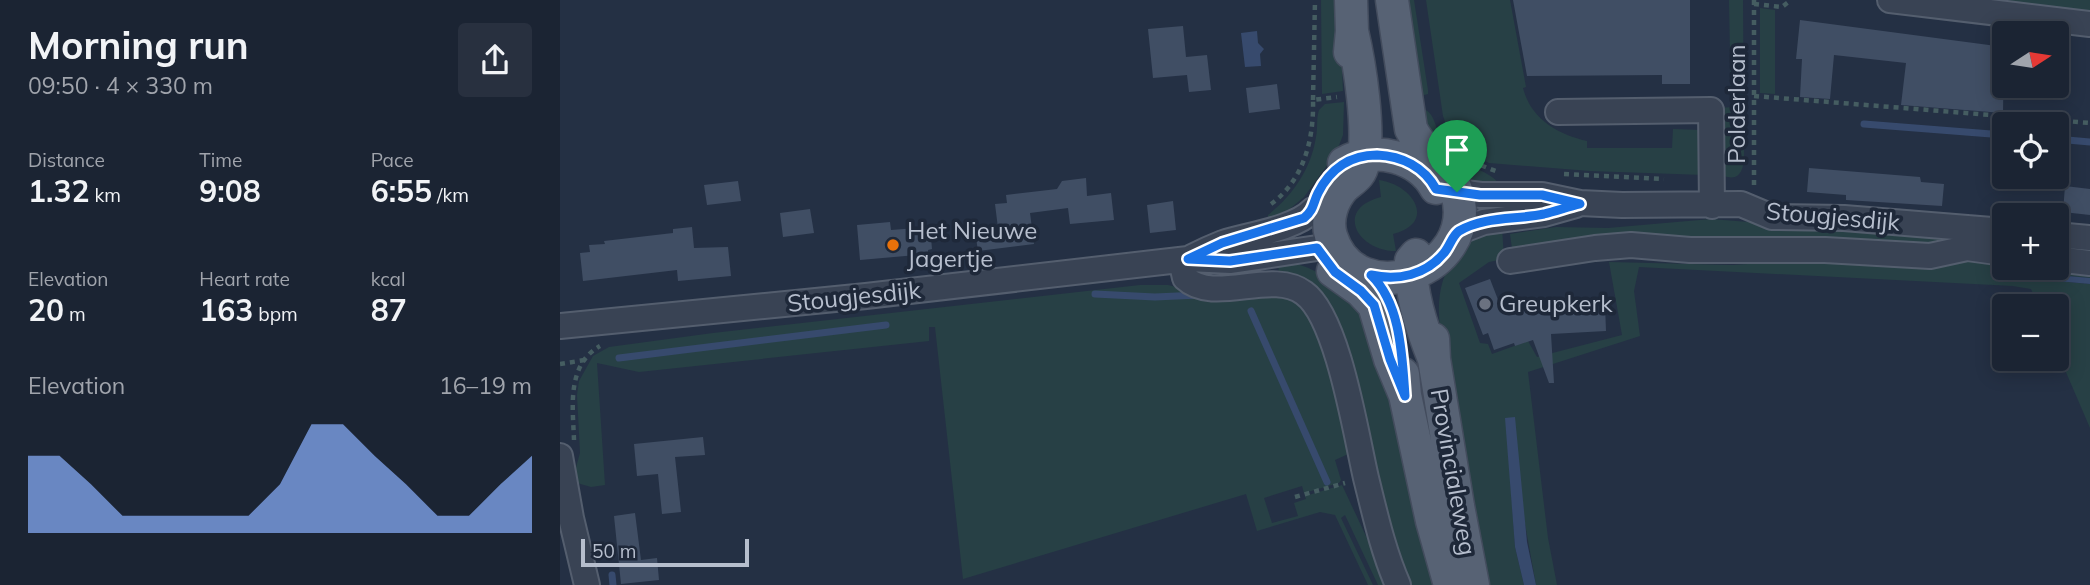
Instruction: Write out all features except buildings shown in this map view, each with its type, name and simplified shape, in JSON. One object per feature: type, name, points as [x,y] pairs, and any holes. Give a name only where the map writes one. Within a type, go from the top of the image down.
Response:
[{"type":"main road","points":[[1327,249],[1332,205],[1345,187],[1360,175],[1352,151],[1349,65],[1351,0]]},
{"type":"main road","points":[[1392,0],[1409,121],[1415,138],[1445,170],[1446,191],[1439,224],[1430,243],[1411,261],[1421,270]]},
{"type":"main road","points":[[1327,249],[1311,226],[1318,193],[1328,178],[1355,158],[1384,155],[1409,162],[1446,191],[1459,213],[1455,233],[1446,251],[1421,270],[1391,278],[1360,279]]},
{"type":"main road","name":"Provincialeweg","points":[[1327,249],[1331,268],[1360,279],[1361,291],[1374,305],[1390,359],[1405,396],[1450,585]]},
{"type":"main road","name":"Provincialeweg","points":[[1421,270],[1426,278],[1433,325],[1434,359],[1473,585]]},
{"type":"street","points":[[1890,0],[1961,4],[2090,24]]},
{"type":"street","points":[[1558,112],[1711,110],[1712,194]]},
{"type":"street","name":"Stougjesdijk","points":[[1446,191],[1480,195],[1542,195],[1580,204]]},
{"type":"street","name":"Stougjesdijk","points":[[1455,233],[1483,222],[1544,214],[1580,204],[1712,194],[1776,217],[1844,218],[1967,238],[1992,233]]},
{"type":"street","name":"Stougjesdijk","points":[[1185,260],[1222,243],[1292,223],[1313,210]]},
{"type":"street","points":[[2069,236],[2090,238]]},
{"type":"street","points":[[1510,261],[1631,245],[1690,250],[1825,250],[1930,256],[1967,238],[1992,248]]},
{"type":"street","name":"Stougjesdijk","points":[[560,326],[811,302],[1185,260],[1230,261],[1327,249]]},
{"type":"street","points":[[1185,260],[1185,278],[1197,286],[1210,288],[1287,285],[1311,299],[1320,313],[1336,353],[1380,534],[1398,585]]},
{"type":"street","points":[[2069,261],[2090,263]]},
{"type":"street","points":[[562,467],[587,585]]},
{"type":"path","points":[[1313,100],[1315,0]]},
{"type":"path","points":[[1754,2],[1782,7],[1791,0]]},
{"type":"path","name":"Polderlaan","points":[[1753,192],[1754,2]]},
{"type":"path","points":[[1754,96],[1992,115]]},
{"type":"path","points":[[2069,121],[2090,123]]},
{"type":"path","points":[[1464,157],[1478,165],[1501,171]]},
{"type":"path","name":"Stougjesdijk","points":[[1555,174],[1712,194],[1736,185],[1753,192]]},
{"type":"path","points":[[562,467],[575,449],[575,380],[592,351]]},
{"type":"path","points":[[560,364],[585,360]]},
{"type":"path","points":[[1295,497],[1366,477]]},
{"type":"green space","points":[[1321,0],[1339,0],[1343,91],[1322,94]]},
{"type":"green space","points":[[1399,0],[1414,0],[1428,90],[1428,94],[1414,98]]},
{"type":"green space","points":[[1426,0],[1510,0],[1526,87],[1523,88],[1539,117],[1565,134],[1587,141],[1587,148],[1672,148],[1673,129],[1700,130],[1704,175],[1590,171],[1489,163],[1465,151],[1448,130],[1443,116]]},
{"type":"green space","points":[[1729,0],[1743,0],[1744,154],[1740,172],[1734,177],[1724,176],[1722,108],[1731,107]]},
{"type":"green space","points":[[1976,0],[2090,0],[2090,14]]},
{"type":"green space","points":[[1760,8],[1775,10],[1775,94],[1760,93]]},
{"type":"green space","points":[[1344,102],[1343,135],[1336,153],[1304,197],[1286,212],[1268,221],[1268,215],[1300,181],[1310,160],[1317,134],[1319,110],[1325,104]]},
{"type":"green space","points":[[1424,109],[1430,114],[1442,141],[1453,154],[1498,183],[1478,183],[1464,175],[1420,124]]},
{"type":"green space","points":[[1379,180],[1402,189],[1416,205],[1414,222],[1406,229],[1393,234],[1396,251],[1371,244],[1356,229],[1358,210],[1381,197]]},
{"type":"green space","points":[[1711,219],[1946,238],[1946,246],[1513,256],[1510,234],[1556,227],[1608,228]]},
{"type":"green space","points":[[1502,227],[1504,259],[1489,262],[1459,283],[1480,343],[1488,344],[1492,354],[1528,341],[1537,357],[1622,335],[1609,262],[1733,265],[1747,264],[1748,255],[1965,260],[1992,258],[1992,280],[2046,280],[2090,284],[2090,428],[2065,371],[2069,371],[2069,294],[2033,294],[2031,289],[2013,286],[1639,267],[1634,291],[1640,336],[1528,372],[1548,538],[1557,585],[1536,585],[1506,418],[1515,547],[1524,585],[1482,585],[1440,327],[1439,304],[1442,282],[1451,262],[1474,238]]},
{"type":"green space","points":[[1278,260],[1307,268],[1331,281],[1371,323],[1437,585],[1406,585],[1331,311],[1279,276]]},
{"type":"green space","points":[[2069,267],[2090,267],[2090,278],[2069,276]]},
{"type":"green space","points":[[1140,285],[1168,285],[1189,290],[1278,289],[1310,306],[1355,451],[1335,460],[1341,480],[1339,483],[1304,493],[1302,486],[1264,498],[1272,523],[1298,516],[1294,503],[1306,499],[1305,496],[1342,485],[1389,585],[1378,585],[1345,515],[1341,518],[1373,585],[1368,585],[1335,515],[1320,512],[1257,531],[1246,494],[963,579],[935,327],[929,327],[929,341],[639,372],[597,363],[605,485],[591,487],[577,483],[575,471],[580,453],[577,395],[579,381],[593,356],[609,347]]},
{"type":"water","points":[[1257,31],[1258,43],[1264,49],[1260,54],[1261,66],[1245,67],[1241,33]]},
{"type":"water","points":[[2069,276],[2090,278],[2090,284],[2046,280],[2069,280]]},
{"type":"water","points":[[1515,417],[1527,542],[1536,585],[1524,585],[1515,547],[1505,418]]},
{"type":"waterway","points":[[1864,124],[1992,134]]},
{"type":"waterway","points":[[2069,140],[2090,142]]},
{"type":"waterway","points":[[1095,294],[1155,297],[1199,295]]},
{"type":"waterway","points":[[1251,311],[1327,482]]},
{"type":"waterway","points":[[619,358],[886,325]]},
{"type":"waterway","points":[[612,575],[613,585]]},
{"type":"place","name":"Het Nieuwe Jagertje","points":[[893,245]]},
{"type":"place","name":"Greupkerk","points":[[1485,304]]},
{"type":"route","points":[[1358,157],[1397,157],[1422,170],[1436,189],[1457,192],[1480,195],[1542,195],[1580,204],[1544,214],[1483,222],[1465,228],[1455,233],[1446,251],[1425,269],[1398,278],[1371,275],[1382,286],[1390,302],[1402,356],[1405,396],[1390,359],[1374,305],[1367,296],[1335,272],[1317,248],[1230,261],[1188,259],[1222,243],[1304,218],[1313,210],[1318,193],[1328,178],[1347,161],[1358,157]]}]
